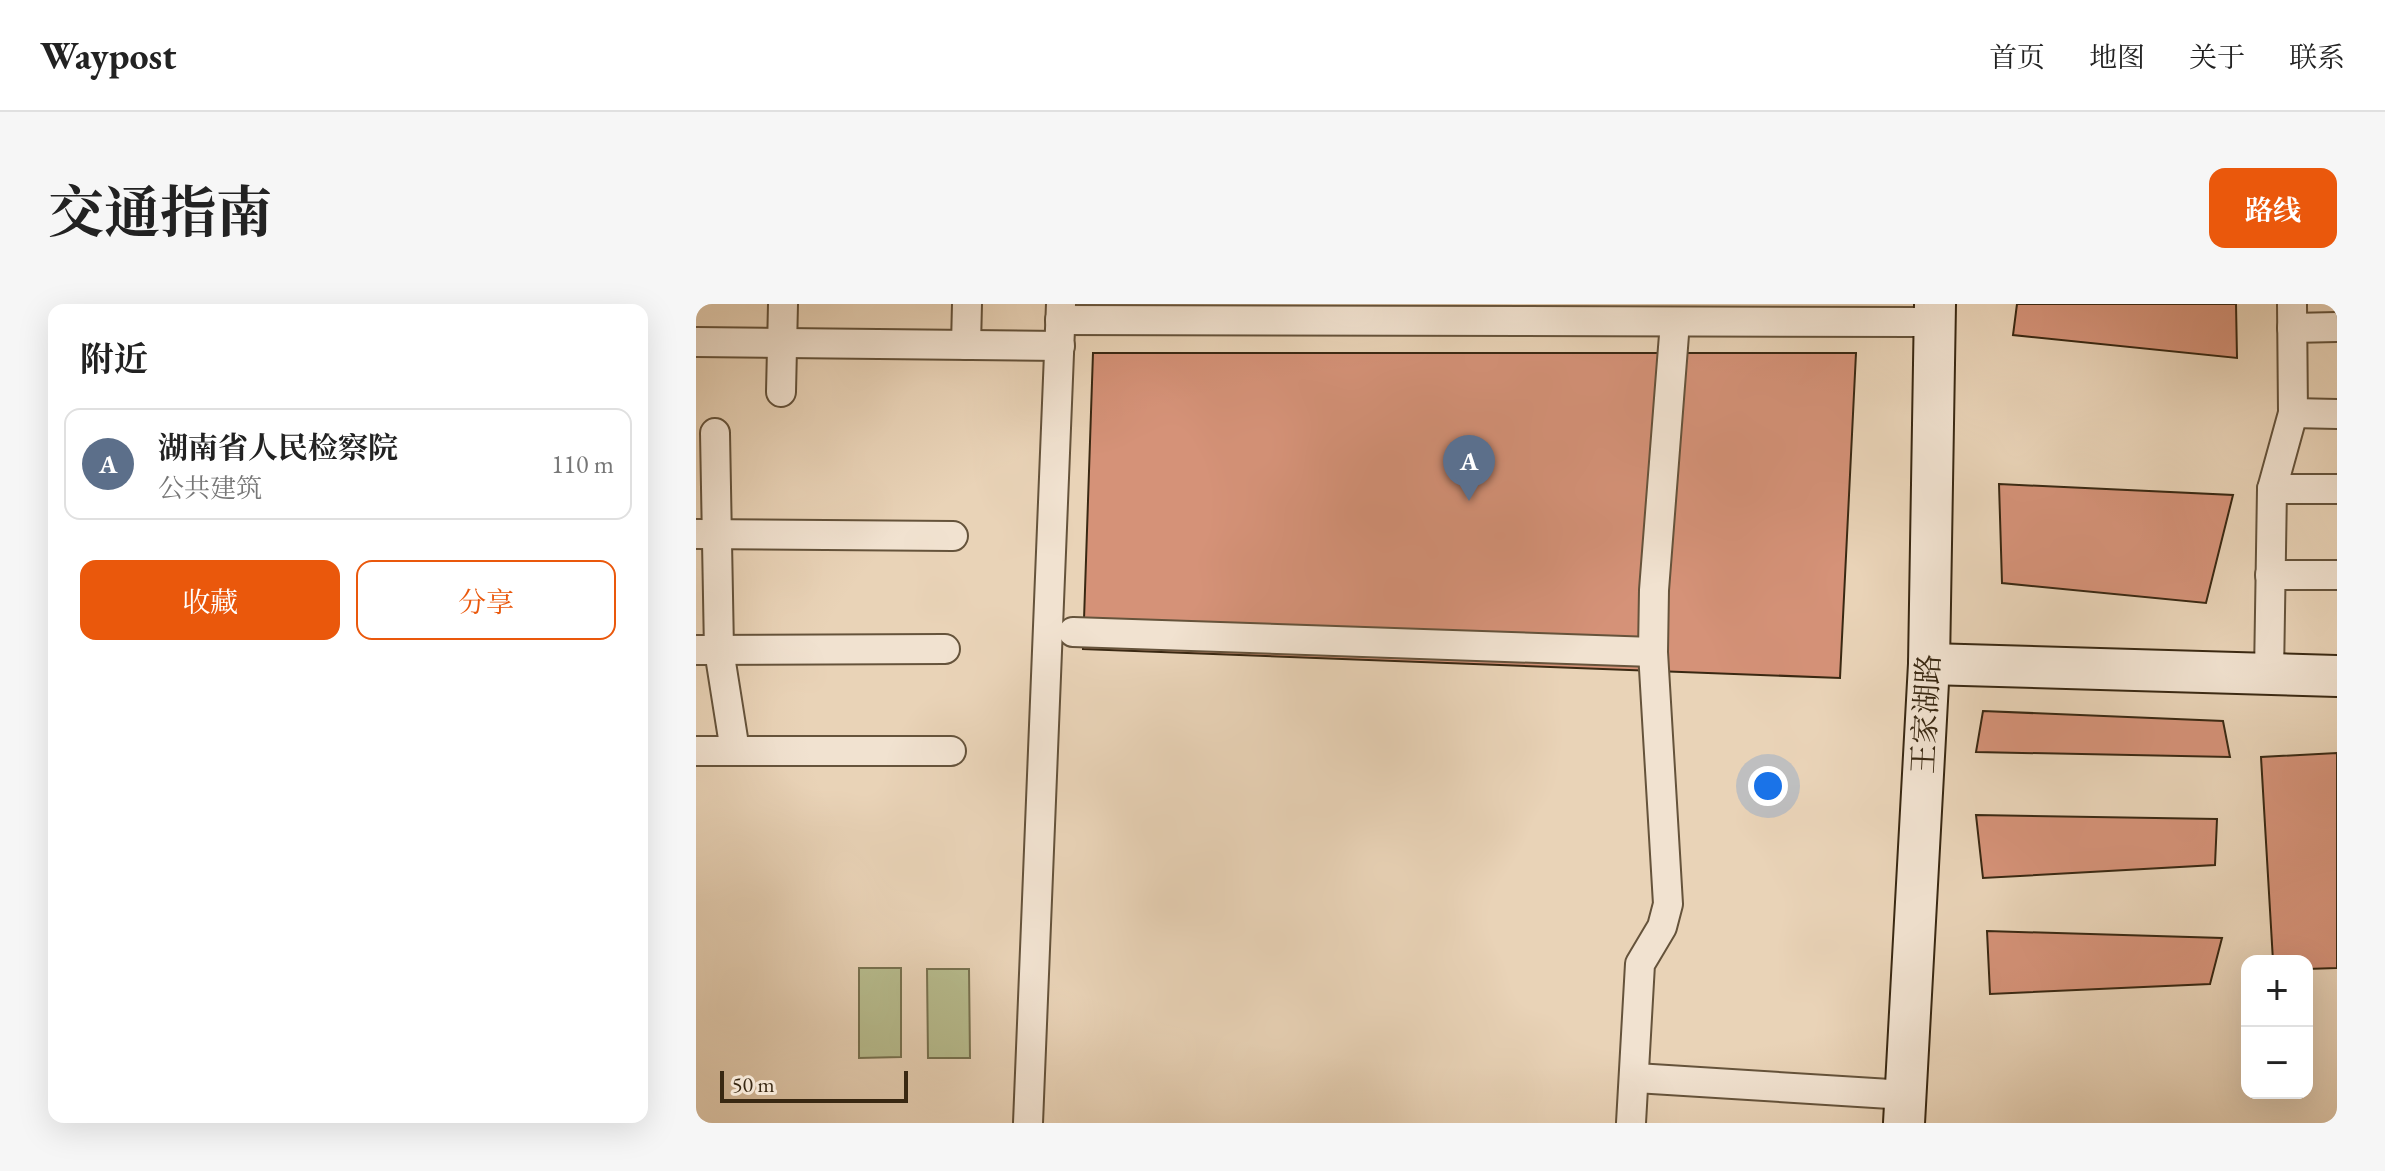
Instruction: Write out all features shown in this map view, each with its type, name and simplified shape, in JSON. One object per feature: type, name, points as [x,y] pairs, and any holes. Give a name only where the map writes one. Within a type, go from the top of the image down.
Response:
[{"type":"street","points":[[781,392],[783,304]]},
{"type":"street","points":[[966,345],[967,304]]},
{"type":"street","points":[[696,342],[966,345],[1060,323],[1675,322],[1926,313]]},
{"type":"street","name":"王家湖路","points":[[1905,1109],[1929,664],[1926,313]]},
{"type":"street","points":[[2269,674],[2272,489],[2293,413],[2292,316],[2337,327]]},
{"type":"street","points":[[1631,1123],[1636,1078],[1640,964],[1662,927],[1668,904],[1653,652],[1654,590],[1675,322]]},
{"type":"street","points":[[1028,1123],[1060,323]]},
{"type":"street","points":[[2293,413],[2337,414]]},
{"type":"street","points":[[715,433],[706,534],[708,650],[735,751]]},
{"type":"street","points":[[2272,489],[2337,489]]},
{"type":"street","points":[[706,534],[953,536]]},
{"type":"street","points":[[2270,575],[2337,575]]},
{"type":"street","points":[[1073,632],[1653,652]]},
{"type":"street","points":[[708,650],[945,649]]},
{"type":"street","points":[[1929,664],[2337,676]]},
{"type":"street","points":[[696,751],[951,751]]},
{"type":"street","points":[[1636,1078],[1905,1109]]},
{"type":"green space","points":[[859,968],[901,968],[901,1057],[859,1058]]},
{"type":"green space","points":[[927,969],[969,969],[970,1058],[928,1058]]},
{"type":"building","points":[[2017,304],[2236,304],[2237,358],[2013,335]]},
{"type":"building","points":[[1093,353],[1856,353],[1840,678],[1083,649]]},
{"type":"building","points":[[1999,484],[2233,495],[2206,603],[2002,583]]},
{"type":"building","points":[[1983,711],[2223,721],[2230,757],[1976,752]]},
{"type":"building","points":[[2337,753],[2337,968],[2313,969],[2313,955],[2273,955],[2261,757]]},
{"type":"building","points":[[1976,815],[2217,819],[2215,865],[1983,878]]},
{"type":"building","points":[[1987,931],[2222,938],[2210,984],[1990,994]]},
{"type":"place","name":"湖南省人民检察院","points":[[1469,501]]}]
